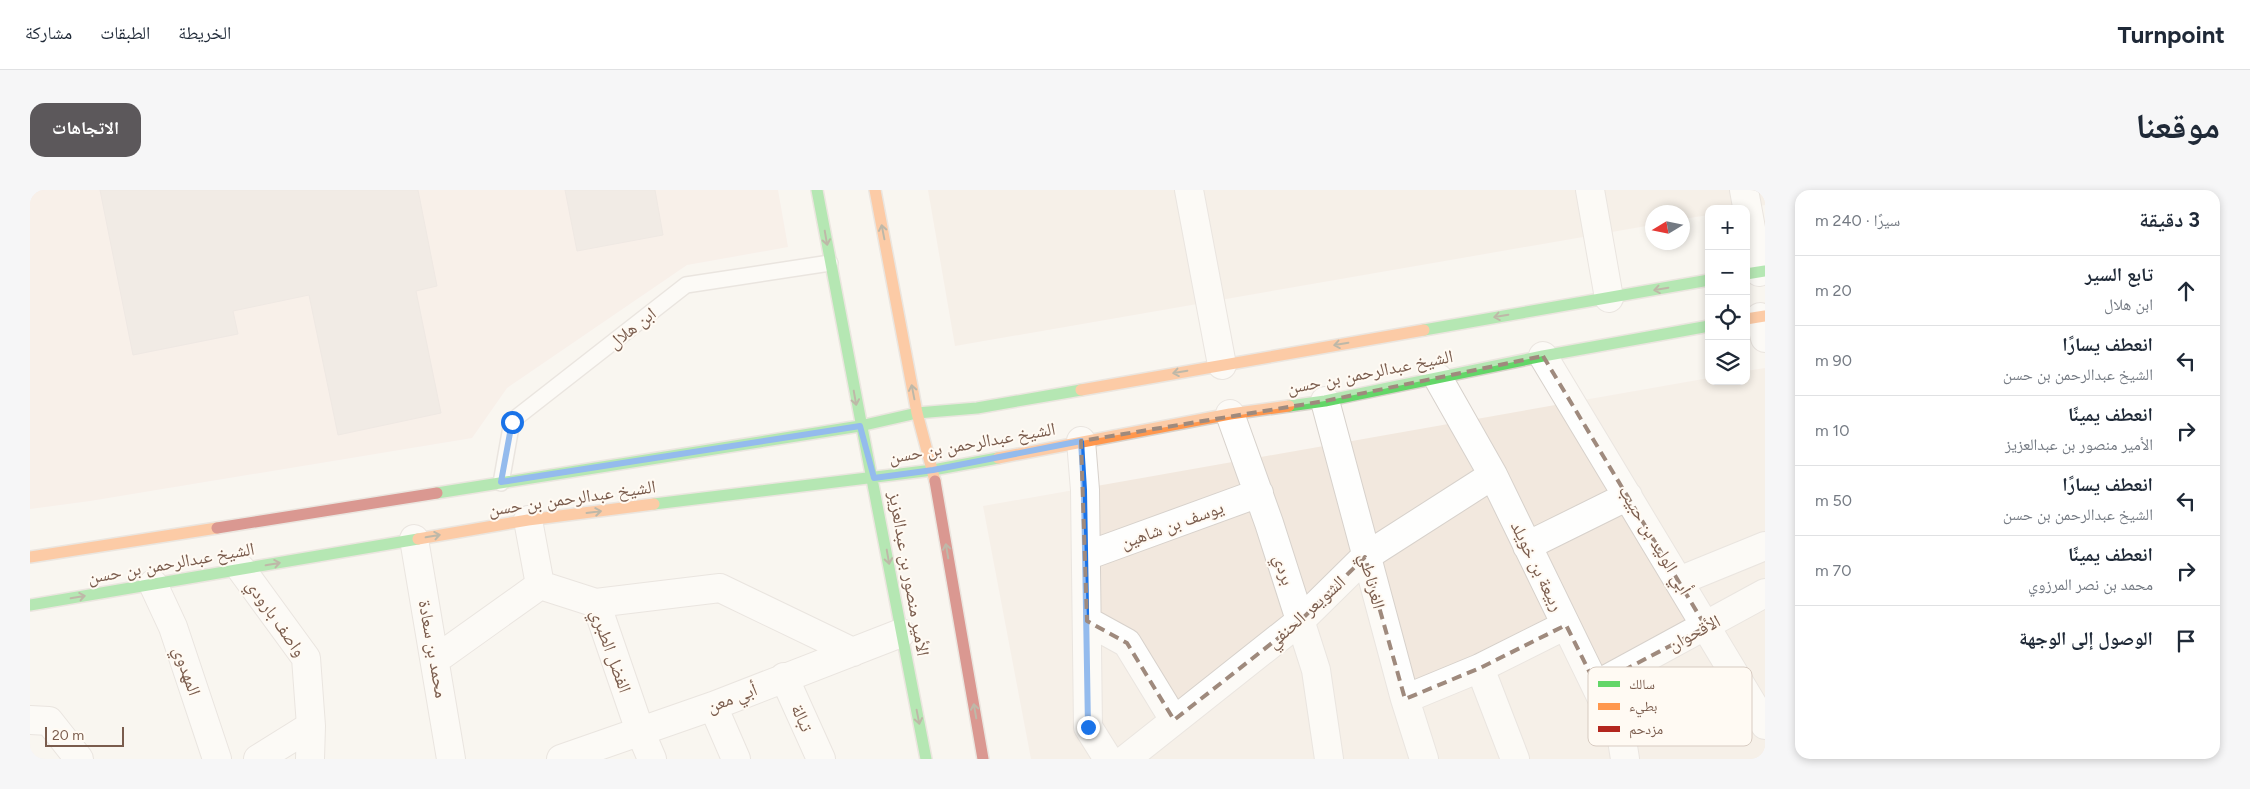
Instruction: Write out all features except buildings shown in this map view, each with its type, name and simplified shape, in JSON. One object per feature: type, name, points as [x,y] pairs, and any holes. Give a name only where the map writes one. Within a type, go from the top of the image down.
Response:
[{"type":"street","name":"الأمير منصور بن عبدالعزيز","points":[[817,190],[860,426],[874,478],[901,633],[926,759]]},
{"type":"street","points":[[875,190],[917,413],[933,470],[983,759]]},
{"type":"street","points":[[1189,190],[1222,365]]},
{"type":"street","points":[[1590,190],[1609,298]]},
{"type":"street","points":[[1744,190],[1757,272]]},
{"type":"street","name":"الشيخ عبدالرحمن بن حسن","points":[[30,558],[860,426],[917,413],[977,408],[1705,281]]},
{"type":"street","name":"الشيخ عبدالرحمن بن حسن","points":[[30,605],[528,520],[933,470],[1230,414],[1325,401],[1543,356],[1705,327]]},
{"type":"street","name":"أبي الوليد بن حبيب","points":[[1543,356],[1730,667]]},
{"type":"street","name":"ربيعة بن خويلد","points":[[1438,378],[1493,475],[1588,669]]},
{"type":"street","name":"الغرناطي","points":[[1325,401],[1405,699],[1424,759]]},
{"type":"street","name":"بردي","points":[[1230,414],[1259,493],[1316,670],[1329,759]]},
{"type":"street","points":[[1081,441],[1086,556],[1088,727],[1108,759]]},
{"type":"street","name":"الشويعر الحنفي","points":[[1126,759],[1300,621],[1366,557],[1493,475]]},
{"type":"street","name":"يوسف بن شاهين","points":[[1086,556],[1259,493]]},
{"type":"street","points":[[1527,546],[1628,496]]},
{"type":"street","points":[[435,660],[540,585],[528,520]]},
{"type":"street","name":"محمد بن سعادة","points":[[414,539],[451,759]]},
{"type":"street","points":[[1679,581],[1765,546]]},
{"type":"street","name":"واصف بارودي","points":[[241,569],[306,658],[311,726],[310,759]]},
{"type":"street","name":"المهدوي","points":[[153,584],[172,627],[218,759]]},
{"type":"street","name":"الفضل الطبري","points":[[540,585],[596,604],[640,731],[652,759]]},
{"type":"street","points":[[596,604],[720,588],[853,652]]},
{"type":"street","name":"الأقحوان","points":[[1630,667],[1765,594]]},
{"type":"street","points":[[1087,621],[1127,643],[1174,720]]},
{"type":"street","points":[[1405,699],[1480,668],[1566,625]]},
{"type":"street","name":"أبي معن","points":[[561,759],[713,706],[901,633]]},
{"type":"street","points":[[1480,668],[1515,759]]},
{"type":"street","name":"تبالة","points":[[784,677],[821,759]]},
{"type":"street","name":"أبي الوليد بن حبيب","points":[[1752,703],[1765,725]]},
{"type":"street","points":[[713,706],[736,759]]},
{"type":"street","points":[[30,720],[49,721],[79,759]]},
{"type":"street","points":[[258,759],[311,726]]},
{"type":"lane","name":"ابن هلال","points":[[501,482],[512,422],[686,285],[830,263]]},
{"type":"highlighted area","points":[[1543,356],[1706,627],[1596,685],[1566,625],[1480,668],[1405,699],[1365,557],[1300,621],[1174,720],[1127,643],[1087,621],[1081,441],[1325,401]]},
{"type":"shaded area","points":[[30,190],[778,190],[788,247],[687,265],[507,388],[472,438],[90,501],[30,509]]},
{"type":"shaded area","points":[[928,190],[1765,190],[1765,205],[1750,208],[1750,205],[1705,205],[1705,216],[1690,218],[1690,205],[1645,205],[1645,226],[955,346]]},
{"type":"shaded area","points":[[1765,368],[1765,759],[1031,759],[983,506],[1705,379],[1705,385],[1750,385],[1750,370]]},
{"type":"traffic: fast","points":[[817,190],[926,759]]},
{"type":"traffic: fast","points":[[1750,273],[1765,271]]},
{"type":"traffic: fast","points":[[1424,330],[1705,281]]},
{"type":"traffic: fast","points":[[1289,406],[1325,401],[1543,356],[1705,327]]},
{"type":"traffic: fast","points":[[437,493],[860,426],[917,413],[977,408],[1081,390]]},
{"type":"traffic: fast","points":[[654,504],[933,470],[998,458]]},
{"type":"traffic: fast","points":[[30,605],[418,539]]},
{"type":"traffic: slow","points":[[875,190],[917,413],[935,481]]},
{"type":"traffic: slow","points":[[1750,318],[1765,316]]},
{"type":"traffic: slow","points":[[1081,390],[1424,330]]},
{"type":"traffic: slow","points":[[998,458],[1230,414],[1289,406]]},
{"type":"traffic: slow","points":[[418,539],[528,520],[654,504]]},
{"type":"traffic: slow","points":[[30,557],[217,528]]},
{"type":"traffic: jam","points":[[935,481],[983,759]]},
{"type":"traffic: jam","points":[[217,528],[437,493]]},
{"type":"route","points":[[512,422],[501,482],[860,426],[874,478],[933,470],[1081,441],[1084,490],[1088,727]]}]
